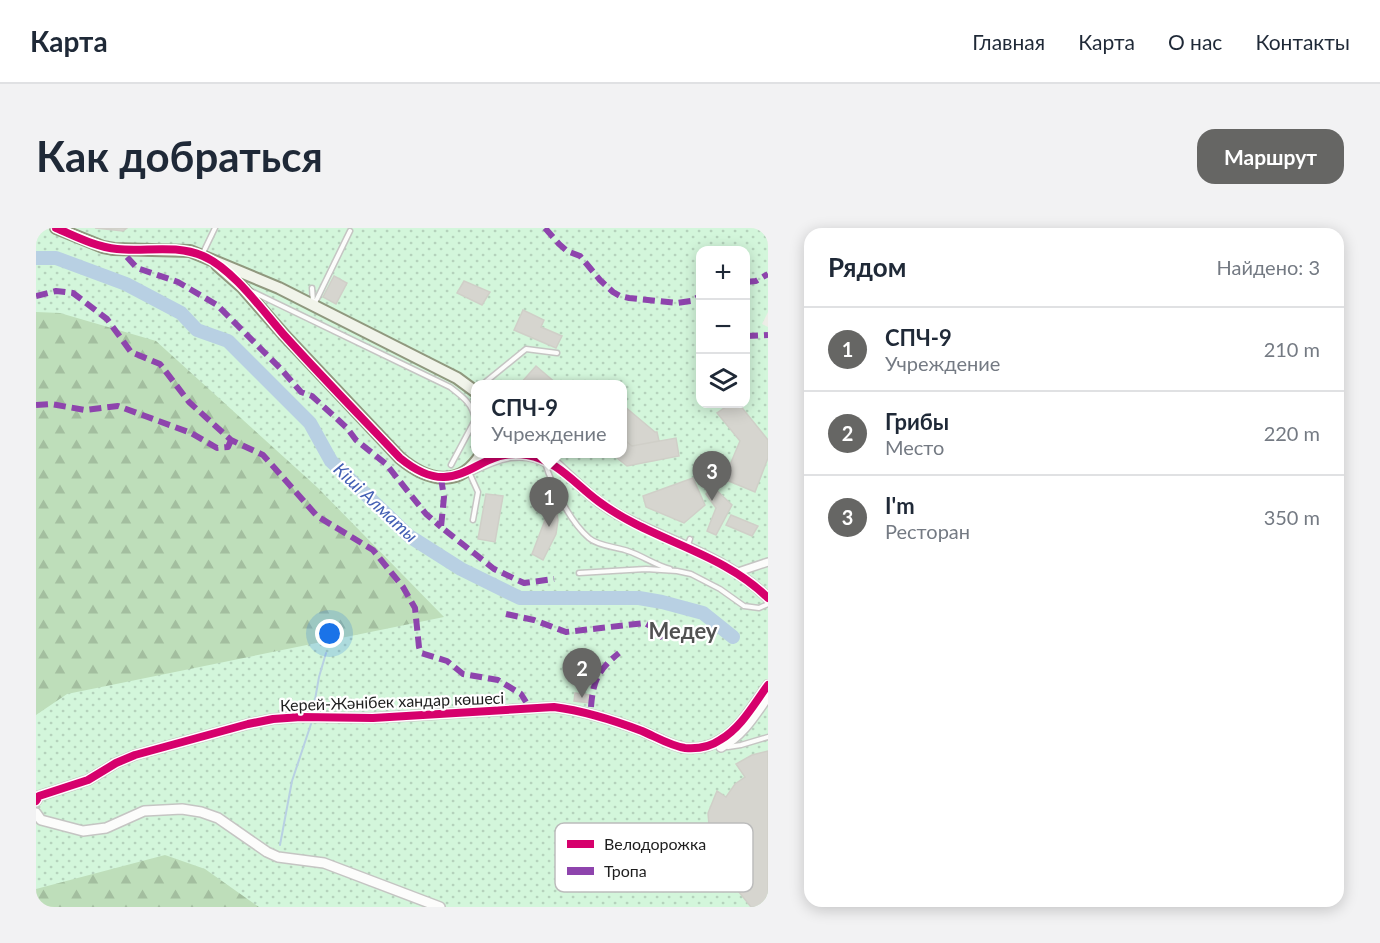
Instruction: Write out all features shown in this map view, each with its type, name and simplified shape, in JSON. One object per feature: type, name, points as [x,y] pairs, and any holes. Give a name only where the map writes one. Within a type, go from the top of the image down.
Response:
[{"type":"main road","points":[[56,228],[114,249],[179,249],[206,257],[279,288],[457,378],[471,389]]},
{"type":"main road","points":[[206,257],[242,287],[285,336],[412,468],[431,476],[449,478],[456,476],[478,458]]},
{"type":"street","points":[[456,476],[497,458]]},
{"type":"street","points":[[545,458],[617,514],[688,544],[738,572],[768,598]]},
{"type":"street","points":[[738,572],[768,562]]},
{"type":"street","points":[[717,745],[739,724],[768,685]]},
{"type":"street","points":[[717,745],[732,741],[747,728],[768,703]]},
{"type":"street","name":"Керей-Жәнібек хандар көшесі","points":[[36,801],[39,796],[88,780],[135,754],[273,719],[385,718],[554,707],[611,719],[683,747],[700,748],[717,745]]},
{"type":"street","points":[[36,813],[41,820],[83,831],[106,828],[144,811],[182,809],[201,812],[218,818],[267,852],[278,857],[324,863],[440,907]]},
{"type":"lane","points":[[206,257],[215,228]]},
{"type":"lane","points":[[313,306],[350,231]]},
{"type":"lane","points":[[242,287],[450,387],[471,405]]},
{"type":"lane","points":[[312,288],[313,306]]},
{"type":"lane","points":[[488,380],[526,349],[557,353]]},
{"type":"lane","points":[[451,465],[471,428]]},
{"type":"lane","points":[[544,458],[550,477],[559,494],[575,521],[590,539],[629,551],[655,565],[691,574],[751,608],[759,608],[768,604]]},
{"type":"lane","points":[[468,472],[478,492],[472,520]]},
{"type":"lane","points":[[579,573],[646,569],[677,571]]},
{"type":"lane","points":[[717,745],[741,746],[768,737]]},
{"type":"green space","points":[[36,228],[768,228],[768,312],[762,324],[768,327],[768,907],[259,907],[205,869],[165,855],[36,889],[36,715],[67,694],[444,617],[318,488],[156,341],[60,313],[36,312]]},
{"type":"green space","points":[[36,276],[137,304],[518,624],[36,728]]},
{"type":"green space","points":[[147,826],[330,907],[36,907],[36,841]]},
{"type":"building","points":[[95,228],[127,228],[123,231]]},
{"type":"building","points":[[334,276],[347,283],[336,304],[323,297]]},
{"type":"building","points":[[464,281],[490,292],[482,305],[457,293]]},
{"type":"building","points":[[523,310],[544,320],[541,327],[562,336],[556,348],[514,330]]},
{"type":"building","points":[[536,366],[552,380],[524,380]]},
{"type":"building","points":[[724,408],[742,408],[768,440],[768,458],[755,492],[724,479],[740,441],[717,413]]},
{"type":"building","points":[[627,409],[657,432],[659,441],[632,446],[627,442]]},
{"type":"building","points":[[676,438],[679,456],[627,466],[617,458],[627,458],[627,442],[632,446]]},
{"type":"building","points":[[693,478],[705,505],[684,523],[646,507],[643,496]]},
{"type":"building","points":[[712,486],[732,505],[716,535],[707,531],[716,508],[706,494]]},
{"type":"building","points":[[486,494],[503,496],[495,542],[478,539]]},
{"type":"building","points":[[555,502],[558,520],[556,534],[543,560],[532,554],[545,520],[543,504]]},
{"type":"building","points":[[731,515],[758,526],[752,536],[726,525]]},
{"type":"building","points":[[575,693],[590,695],[589,703],[574,701]]},
{"type":"building","points":[[768,751],[768,907],[751,907],[739,892],[753,892],[753,823],[709,823],[708,813],[717,791],[726,797],[735,784],[745,777],[736,764],[752,755]]},
{"type":"waterway","name":"Кіші Алматы","points":[[36,258],[56,258],[126,284],[181,313],[197,330],[228,341],[310,423],[331,461],[409,536],[461,569],[520,598],[639,598],[662,602],[703,613],[733,637]]},
{"type":"waterway","points":[[313,711],[326,653]]},
{"type":"waterway","points":[[280,845],[292,781],[311,724]]},
{"type":"marked path","points":[[545,228],[567,251],[580,256],[600,280],[620,296],[677,303],[696,298]]},
{"type":"marked path","points":[[127,257],[137,268],[178,282],[217,305],[301,392],[312,396],[347,428],[356,440],[386,464],[426,514],[441,527]]},
{"type":"marked path","points":[[750,282],[768,274]]},
{"type":"marked path","points":[[36,296],[56,291],[73,293],[107,319],[131,352],[160,364],[189,402],[231,440],[263,455],[317,516],[373,550],[403,587],[415,608],[421,653],[447,661],[463,674],[498,680],[521,694],[526,702]]},
{"type":"marked path","points":[[750,336],[768,335]]},
{"type":"marked path","points":[[36,405],[51,404],[85,410],[118,406],[191,433],[217,448],[228,447],[231,440]]},
{"type":"marked path","points":[[441,478],[444,497],[441,527],[494,569],[524,583],[554,579]]},
{"type":"marked path","points":[[506,614],[534,620],[566,632],[645,623],[663,638]]},
{"type":"marked path","points":[[591,707],[593,690],[601,671],[619,653]]},
{"type":"cycle path","points":[[56,228],[109,248],[182,250],[214,262],[236,280],[298,351],[400,458],[421,472],[438,477],[453,476],[494,458]]},
{"type":"cycle path","points":[[538,458],[557,467],[619,515],[708,557],[749,582],[768,598]]},
{"type":"cycle path","points":[[36,801],[39,796],[88,780],[116,763],[135,755],[273,719],[373,718],[554,707],[610,720],[680,747],[699,748],[708,746],[728,735],[747,715],[768,685]]},
{"type":"place","name":"I'm","points":[[712,501]]},
{"type":"place","name":"СПЧ-9","points":[[549,527]]},
{"type":"place","name":"Грибы","points":[[582,698]]},
{"type":"district","name":"Медеу","points":[[683,630]]}]
